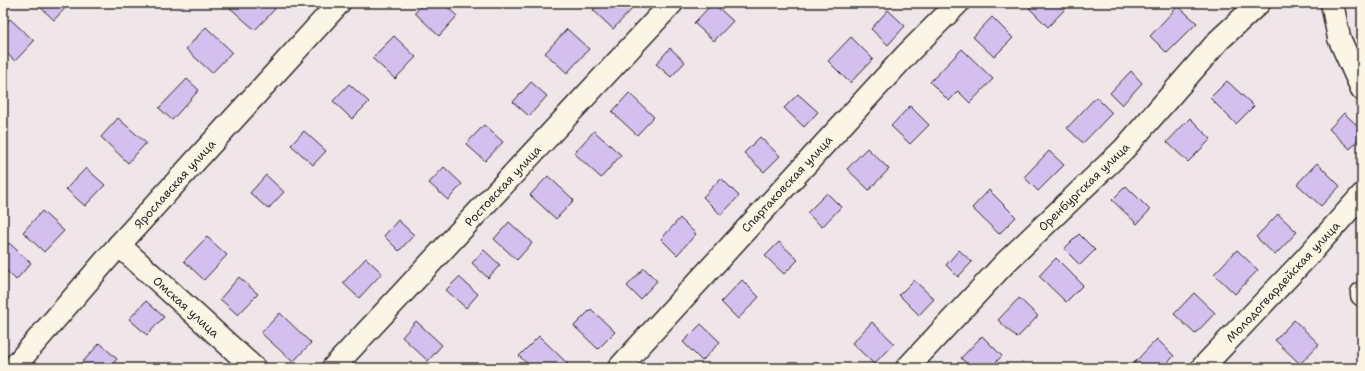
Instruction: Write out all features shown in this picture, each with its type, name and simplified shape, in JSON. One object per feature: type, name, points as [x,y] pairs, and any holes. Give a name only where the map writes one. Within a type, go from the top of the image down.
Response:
[{"type":"street","name":"Ярославская улица","points":[[13,368],[119,245],[339,3]]},
{"type":"street","name":"Ростовская улица","points":[[333,368],[672,3]]},
{"type":"street","name":"Спартаковская улица","points":[[619,368],[901,60],[958,3]]},
{"type":"street","name":"Оренбургская улица","points":[[907,368],[1006,262],[1124,149],[1219,40],[1258,3]]},
{"type":"street","points":[[1332,3],[1339,38],[1362,89]]},
{"type":"street","name":"Молодогвардейская улица","points":[[1202,368],[1305,259],[1362,194]]},
{"type":"street","name":"Омская улица","points":[[119,245],[254,368]]},
{"type":"building","points":[[36,3],[70,3],[54,20]]},
{"type":"building","points":[[233,3],[269,3],[275,9],[255,30],[229,7]]},
{"type":"building","points":[[424,3],[443,3],[457,16],[439,36],[415,13]]},
{"type":"building","points":[[600,3],[625,3],[632,9],[613,29],[593,10]]},
{"type":"building","points":[[713,3],[733,21],[714,41],[694,23]]},
{"type":"building","points":[[1033,3],[1063,3],[1067,7],[1048,27],[1029,8]]},
{"type":"building","points":[[1178,6],[1197,23],[1167,53],[1150,36]]},
{"type":"building","points":[[888,10],[905,26],[888,45],[871,29]]},
{"type":"building","points":[[992,17],[1013,38],[994,57],[973,37]]},
{"type":"building","points":[[10,19],[34,41],[15,61],[3,50],[3,27]]},
{"type":"building","points":[[206,27],[232,52],[212,73],[186,49]]},
{"type":"building","points":[[567,29],[589,49],[567,73],[545,53]]},
{"type":"building","points":[[394,36],[416,57],[395,79],[372,58]]},
{"type":"building","points":[[851,37],[873,59],[850,83],[828,61]]},
{"type":"building","points":[[670,48],[685,62],[671,77],[656,64]]},
{"type":"building","points":[[962,49],[993,79],[970,103],[958,91],[949,101],[930,82]]},
{"type":"building","points":[[1131,71],[1142,83],[1122,105],[1110,93]]},
{"type":"building","points":[[187,79],[199,90],[172,120],[159,108]]},
{"type":"building","points":[[1227,81],[1254,106],[1236,124],[1210,98]]},
{"type":"building","points":[[531,82],[547,96],[529,116],[513,102]]},
{"type":"building","points":[[349,84],[369,102],[352,119],[333,101]]},
{"type":"building","points":[[629,93],[654,117],[637,135],[612,112]]},
{"type":"building","points":[[798,94],[818,112],[804,127],[784,108]]},
{"type":"building","points":[[1096,97],[1112,113],[1083,143],[1067,128]]},
{"type":"building","points":[[910,106],[929,125],[910,144],[891,126]]},
{"type":"building","points":[[1344,113],[1362,130],[1362,135],[1350,149],[1329,129]]},
{"type":"building","points":[[118,118],[146,143],[128,163],[101,137]]},
{"type":"building","points":[[1190,118],[1211,139],[1188,162],[1167,142]]},
{"type":"building","points":[[484,125],[503,142],[485,161],[466,144]]},
{"type":"building","points":[[304,131],[326,151],[313,165],[291,145]]},
{"type":"building","points":[[594,131],[621,155],[601,178],[574,153]]},
{"type":"building","points":[[760,137],[780,156],[764,172],[744,153]]},
{"type":"building","points":[[867,148],[889,169],[869,190],[847,169]]},
{"type":"building","points":[[1049,151],[1064,165],[1038,191],[1024,177]]},
{"type":"building","points":[[1317,163],[1340,186],[1321,206],[1297,184]]},
{"type":"building","points":[[444,167],[462,184],[448,200],[429,183]]},
{"type":"building","points":[[86,168],[105,185],[85,206],[66,189]]},
{"type":"building","points":[[266,175],[284,192],[268,209],[250,193]]},
{"type":"building","points":[[548,176],[574,200],[556,219],[530,195]]},
{"type":"building","points":[[721,178],[739,196],[721,215],[703,197]]},
{"type":"building","points":[[1126,186],[1150,210],[1137,224],[1112,200]]},
{"type":"building","points":[[989,190],[1016,217],[999,234],[972,208]]},
{"type":"building","points":[[827,193],[841,207],[822,227],[807,213]]},
{"type":"building","points":[[42,211],[64,231],[44,252],[23,232]]},
{"type":"building","points":[[1278,214],[1297,232],[1275,255],[1256,237]]},
{"type":"building","points":[[680,218],[696,234],[677,255],[661,239]]},
{"type":"building","points":[[398,220],[414,235],[399,251],[384,236]]},
{"type":"building","points":[[509,222],[532,243],[517,260],[494,239]]},
{"type":"building","points":[[1079,234],[1095,250],[1080,265],[1064,249]]},
{"type":"building","points":[[207,237],[227,255],[204,280],[184,261]]},
{"type":"building","points":[[779,242],[798,260],[784,274],[765,256]]},
{"type":"building","points":[[9,243],[31,263],[16,280],[3,267],[3,250]]},
{"type":"building","points":[[484,250],[500,265],[488,278],[472,263]]},
{"type":"building","points":[[959,250],[972,262],[958,277],[946,265]]},
{"type":"building","points":[[1237,250],[1258,270],[1235,294],[1214,274]]},
{"type":"building","points":[[366,258],[382,273],[359,298],[343,283]]},
{"type":"building","points":[[1056,258],[1083,285],[1066,302],[1039,276]]},
{"type":"building","points":[[644,268],[657,281],[640,299],[627,286]]},
{"type":"building","points":[[239,277],[258,294],[238,315],[220,299]]},
{"type":"building","points":[[459,277],[478,294],[466,308],[446,290]]},
{"type":"building","points":[[742,280],[759,297],[738,319],[721,302]]},
{"type":"building","points":[[914,280],[934,299],[919,315],[899,295]]},
{"type":"building","points":[[1194,293],[1215,313],[1195,334],[1174,314]]},
{"type":"building","points":[[1019,298],[1038,316],[1017,338],[998,320]]},
{"type":"building","points":[[146,301],[164,317],[147,335],[129,319]]},
{"type":"building","points":[[591,309],[615,332],[598,349],[574,326]]},
{"type":"building","points":[[280,313],[311,343],[293,362],[261,333]]},
{"type":"building","points":[[1294,320],[1319,344],[1300,364],[1275,340]]},
{"type":"building","points":[[416,321],[442,345],[428,361],[402,337]]},
{"type":"building","points":[[872,322],[894,343],[874,364],[852,343]]},
{"type":"building","points":[[701,324],[720,342],[702,361],[683,342]]},
{"type":"building","points":[[539,336],[571,367],[570,368],[532,368],[519,356]]},
{"type":"building","points":[[982,336],[1002,356],[990,368],[971,368],[961,358]]},
{"type":"building","points":[[1157,339],[1174,356],[1163,368],[1137,368],[1133,364]]},
{"type":"building","points":[[100,343],[117,359],[109,368],[77,368]]}]
